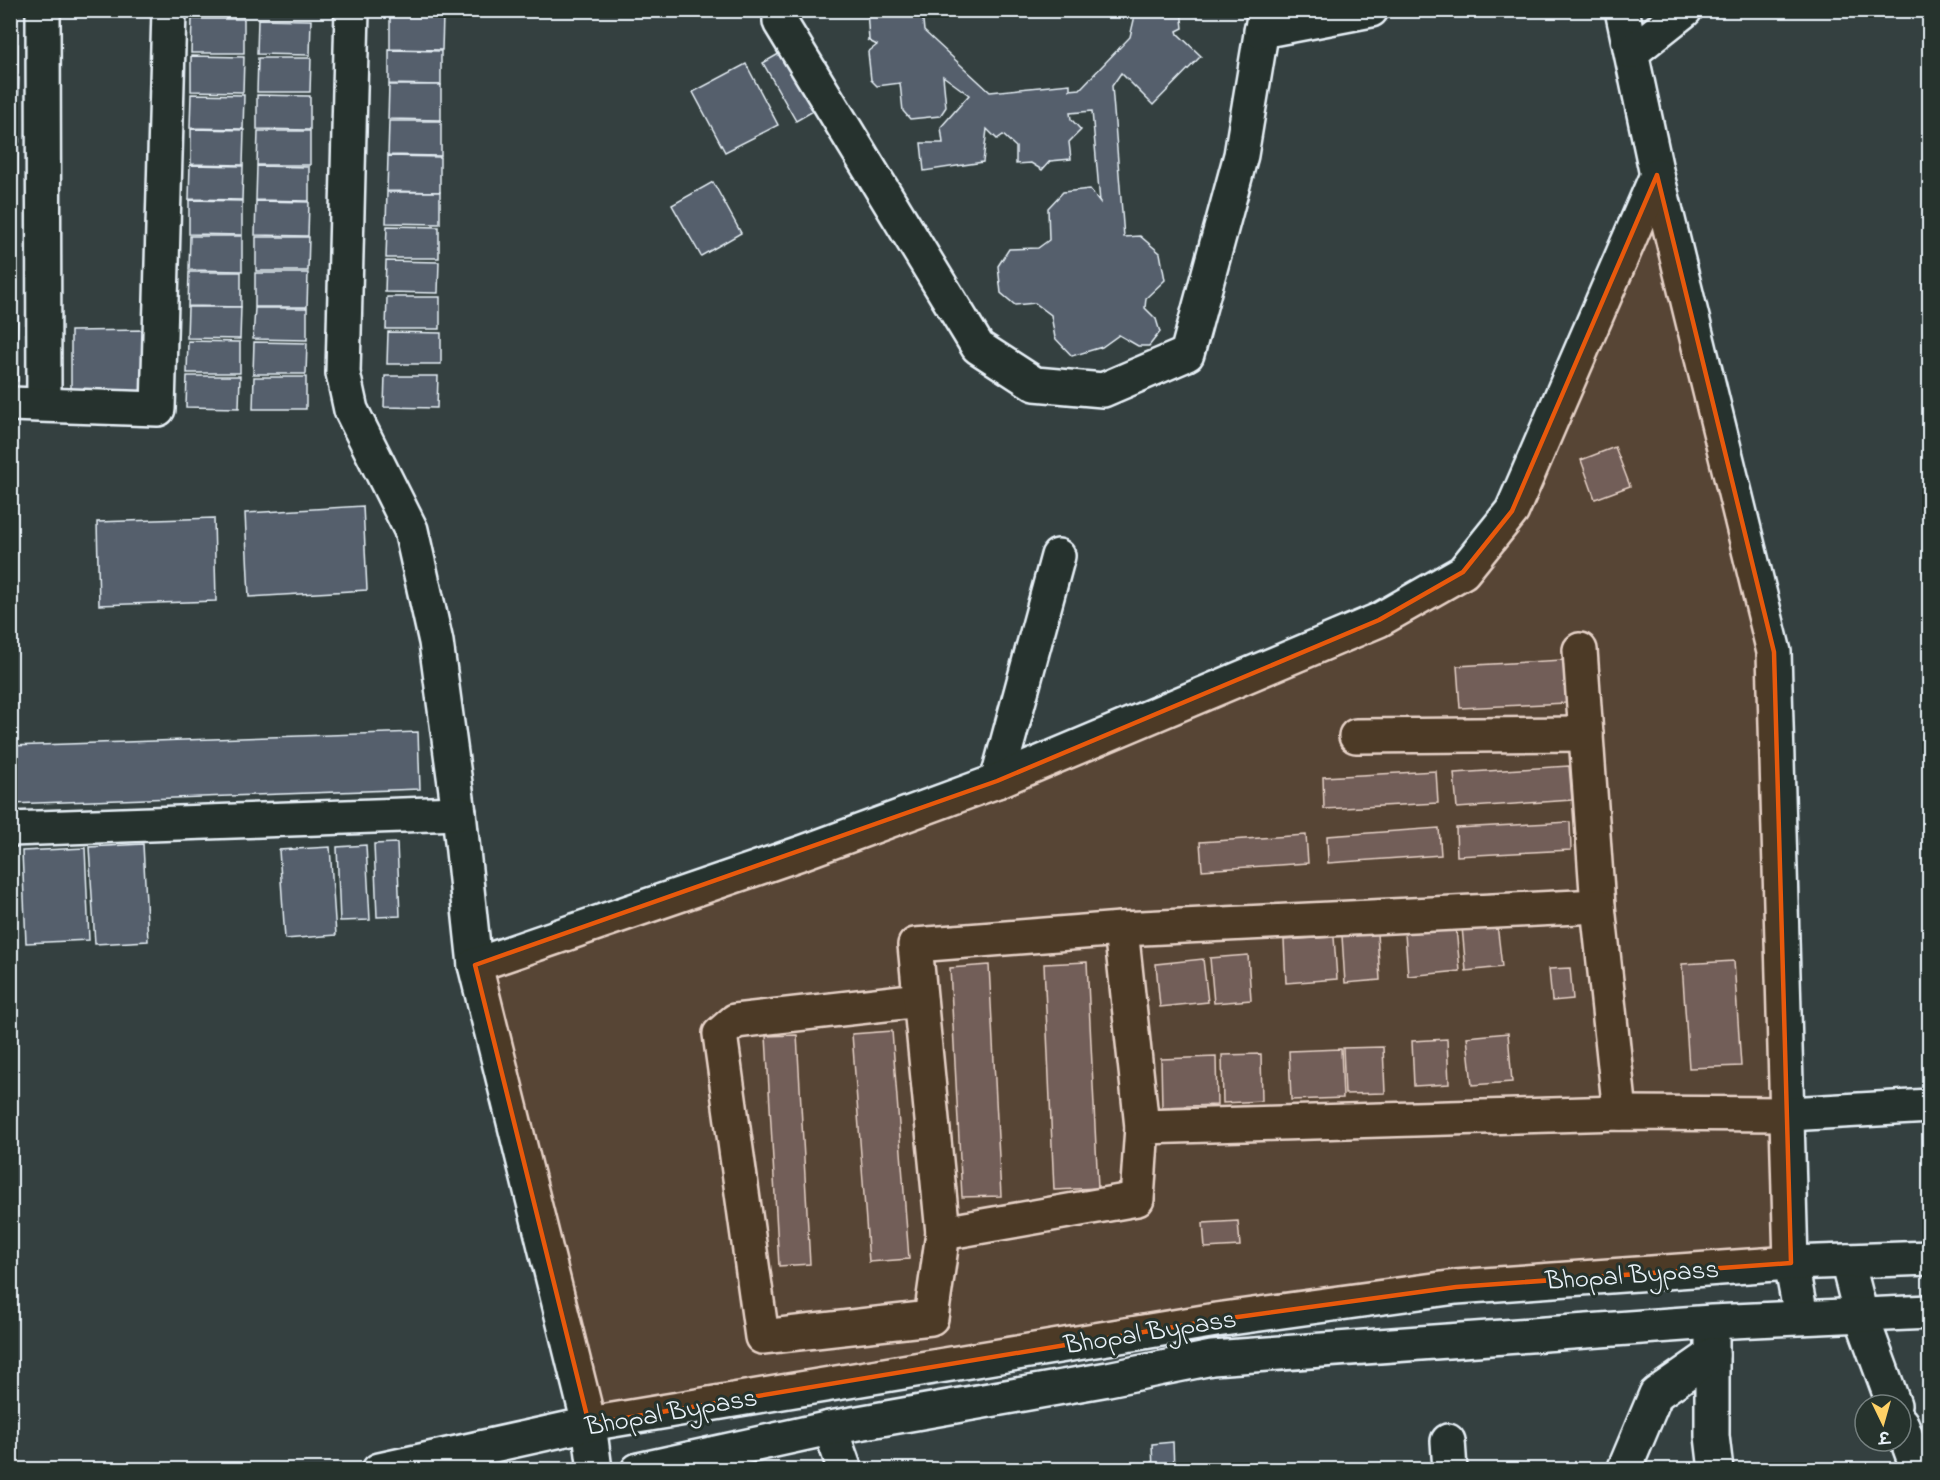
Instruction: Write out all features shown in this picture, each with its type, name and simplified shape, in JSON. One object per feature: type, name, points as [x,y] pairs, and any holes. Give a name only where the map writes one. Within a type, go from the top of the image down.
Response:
[{"type":"street","points":[[43,10],[44,404]]},
{"type":"street","points":[[10,404],[158,409],[169,10]]},
{"type":"street","points":[[352,10],[343,373],[356,420],[411,530],[436,642],[459,813],[475,965],[589,1424],[595,1470]]},
{"type":"street","points":[[780,10],[780,22],[978,347],[1035,384],[1103,390],[1187,354],[1240,155],[1263,21],[1371,10]]},
{"type":"street","points":[[1622,10],[1657,175],[1774,652],[1791,1263],[1801,1316]]},
{"type":"street","points":[[1632,52],[1685,10]]},
{"type":"street","points":[[475,965],[804,852],[997,781],[1379,620],[1463,572],[1512,511],[1657,175]]},
{"type":"street","points":[[997,781],[1058,556]]},
{"type":"street","points":[[1580,650],[1598,906],[1620,1113]]},
{"type":"street","points":[[1356,736],[1586,734]]},
{"type":"street","points":[[10,829],[459,813]]},
{"type":"street","points":[[920,1000],[735,1021],[720,1034],[762,1337],[931,1318],[943,1233],[915,945],[1120,929],[1598,906]]},
{"type":"street","points":[[943,1233],[1137,1199],[1142,1127],[1120,929]]},
{"type":"street","points":[[1142,1127],[1620,1113],[1788,1114],[1929,1106]]},
{"type":"street","name":"Bhopal Bypass","points":[[379,1470],[589,1424],[1216,1320],[1444,1288],[1791,1263],[1929,1258]]},
{"type":"street","points":[[1846,1261],[1890,1393]]},
{"type":"street","name":"Bhopal Bypass","points":[[638,1470],[694,1464],[830,1428],[1108,1380],[1212,1358],[1801,1316],[1929,1312]]},
{"type":"street","points":[[1712,1322],[1712,1436],[1716,1470]]},
{"type":"street","points":[[1624,1470],[1656,1394],[1712,1355]]},
{"type":"street","points":[[830,1428],[845,1470]]},
{"type":"street","points":[[1912,1453],[1918,1470]]},
{"type":"highlighted area","points":[[1657,175],[1774,652],[1791,1263],[1456,1287],[1216,1320],[589,1424],[475,965],[997,781],[1379,620],[1463,572],[1512,511]]},
{"type":"building","points":[[390,10],[442,10],[442,14],[389,13]]},
{"type":"building","points":[[867,10],[922,10],[924,31],[990,92],[1070,84],[1070,90],[1080,89],[1130,37],[1134,20],[1133,10],[1181,10],[1183,28],[1177,31],[1178,34],[1201,56],[1153,105],[1121,73],[1112,86],[1124,237],[1140,236],[1160,253],[1165,280],[1146,298],[1145,308],[1156,319],[1160,332],[1149,346],[1138,346],[1119,335],[1102,347],[1072,356],[1055,338],[1051,315],[1035,303],[1015,305],[1001,293],[998,266],[1009,249],[1038,248],[1049,240],[1048,208],[1063,192],[1090,189],[1100,202],[1092,111],[1070,113],[1071,119],[1081,130],[1069,142],[1071,159],[1050,161],[1042,170],[1031,163],[1016,164],[1016,147],[1003,135],[997,139],[987,129],[983,162],[924,171],[921,143],[943,143],[941,127],[969,95],[943,76],[946,107],[940,116],[910,119],[903,111],[900,83],[877,86],[871,80],[868,52],[877,45],[867,40],[869,40]]},
{"type":"building","points":[[10,11],[17,11],[17,41],[10,41]]},
{"type":"building","points":[[390,15],[443,15],[442,50],[390,49]]},
{"type":"building","points":[[192,19],[244,19],[244,53],[191,53]]},
{"type":"building","points":[[258,19],[311,20],[310,55],[257,54]]},
{"type":"building","points":[[10,44],[18,44],[18,74],[10,74]]},
{"type":"building","points":[[789,48],[822,106],[796,121],[763,63]]},
{"type":"building","points":[[389,50],[441,51],[441,85],[389,84]]},
{"type":"building","points":[[191,56],[244,57],[243,92],[191,91]]},
{"type":"building","points":[[258,58],[311,58],[310,92],[257,92]]},
{"type":"building","points":[[746,64],[778,125],[725,152],[693,92]]},
{"type":"building","points":[[10,78],[19,78],[18,108],[10,108]]},
{"type":"building","points":[[389,85],[441,85],[441,120],[388,119]]},
{"type":"building","points":[[191,94],[244,95],[243,129],[190,128]]},
{"type":"building","points":[[257,95],[310,96],[310,130],[257,129]]},
{"type":"building","points":[[10,112],[19,112],[19,142],[10,142]]},
{"type":"building","points":[[389,121],[441,121],[441,156],[388,155]]},
{"type":"building","points":[[191,129],[244,130],[243,165],[191,164]]},
{"type":"building","points":[[258,131],[310,131],[310,165],[257,165]]},
{"type":"building","points":[[10,145],[18,145],[18,175],[10,175]]},
{"type":"building","points":[[388,156],[440,157],[440,192],[387,191]]},
{"type":"building","points":[[190,165],[243,166],[242,200],[189,199]]},
{"type":"building","points":[[257,166],[309,167],[309,201],[256,200]]},
{"type":"building","points":[[10,178],[17,178],[17,208],[10,208]]},
{"type":"building","points":[[713,182],[741,233],[701,256],[672,205]]},
{"type":"building","points":[[387,192],[440,192],[440,224],[386,223]]},
{"type":"building","points":[[189,200],[242,201],[242,235],[189,234]]},
{"type":"building","points":[[256,201],[309,202],[308,236],[255,235]]},
{"type":"building","points":[[10,215],[14,215],[14,245],[10,244]]},
{"type":"building","points":[[387,226],[439,227],[439,258],[386,258]]},
{"type":"building","points":[[190,236],[242,236],[242,271],[189,270]]},
{"type":"building","points":[[256,237],[309,237],[308,271],[256,271]]},
{"type":"building","points":[[10,249],[14,249],[14,279],[10,279]]},
{"type":"building","points":[[386,261],[439,262],[438,293],[385,292]]},
{"type":"building","points":[[189,272],[241,272],[241,307],[188,306]]},
{"type":"building","points":[[255,273],[308,273],[307,307],[255,307]]},
{"type":"building","points":[[10,283],[17,283],[16,313],[10,313]]},
{"type":"building","points":[[387,297],[440,297],[440,329],[386,329]]},
{"type":"building","points":[[188,307],[241,307],[240,339],[187,338]]},
{"type":"building","points":[[255,308],[307,308],[307,340],[253,339]]},
{"type":"building","points":[[10,316],[18,316],[17,346],[10,346]]},
{"type":"building","points":[[146,330],[147,391],[71,391],[71,331]]},
{"type":"building","points":[[388,332],[441,333],[441,364],[387,364]]},
{"type":"building","points":[[188,341],[240,342],[240,373],[187,373]]},
{"type":"building","points":[[254,342],[307,343],[306,374],[253,374]]},
{"type":"building","points":[[10,350],[18,350],[18,381],[10,381]]},
{"type":"building","points":[[187,376],[240,376],[239,408],[186,407]]},
{"type":"building","points":[[385,376],[438,376],[437,408],[384,407]]},
{"type":"building","points":[[254,377],[306,377],[306,409],[253,409]]},
{"type":"building","points":[[1615,447],[1630,486],[1595,499],[1581,460]]},
{"type":"building","points":[[363,506],[367,590],[249,597],[245,513]]},
{"type":"building","points":[[214,518],[216,601],[99,605],[97,522]]},
{"type":"building","points":[[1563,660],[1566,703],[1460,708],[1457,666]]},
{"type":"building","points":[[418,732],[420,789],[10,804],[10,746]]},
{"type":"building","points":[[1569,766],[1572,800],[1457,808],[1454,773]]},
{"type":"building","points":[[1436,771],[1438,803],[1324,809],[1323,777]]},
{"type":"building","points":[[1570,822],[1571,850],[1457,856],[1456,828]]},
{"type":"building","points":[[1439,828],[1441,855],[1328,863],[1327,836]]},
{"type":"building","points":[[1306,835],[1308,863],[1202,870],[1200,842]]},
{"type":"building","points":[[397,843],[400,916],[377,917],[374,844]]},
{"type":"building","points":[[143,844],[148,941],[95,944],[89,847]]},
{"type":"building","points":[[366,845],[370,920],[340,921],[337,847]]},
{"type":"building","points":[[330,847],[336,935],[285,939],[279,850]]},
{"type":"building","points":[[85,848],[89,940],[26,943],[22,851]]},
{"type":"building","points":[[1497,924],[1502,967],[1466,971],[1462,927]]},
{"type":"building","points":[[1456,928],[1460,971],[1408,976],[1405,933]]},
{"type":"building","points":[[1377,934],[1380,980],[1345,983],[1342,936]]},
{"type":"building","points":[[1334,937],[1337,979],[1286,983],[1284,940]]},
{"type":"building","points":[[1248,955],[1251,1000],[1214,1003],[1210,958]]},
{"type":"building","points":[[1203,959],[1208,1002],[1160,1007],[1156,964]]},
{"type":"building","points":[[1734,961],[1741,1066],[1689,1068],[1682,964]]},
{"type":"building","points":[[1087,962],[1098,1188],[1054,1190],[1044,964]]},
{"type":"building","points":[[989,965],[1001,1196],[962,1197],[950,968]]},
{"type":"building","points":[[1570,968],[1573,999],[1552,1001],[1549,969]]},
{"type":"building","points":[[892,1031],[909,1259],[869,1262],[852,1034]]},
{"type":"building","points":[[1508,1033],[1512,1082],[1472,1085],[1467,1037]]},
{"type":"building","points":[[797,1035],[810,1264],[779,1266],[766,1036]]},
{"type":"building","points":[[1447,1039],[1449,1084],[1414,1086],[1412,1041]]},
{"type":"building","points":[[1383,1047],[1385,1093],[1345,1094],[1343,1048]]},
{"type":"building","points":[[1341,1049],[1343,1098],[1291,1100],[1289,1051]]},
{"type":"building","points":[[1261,1054],[1262,1101],[1223,1103],[1222,1055]]},
{"type":"building","points":[[1216,1057],[1217,1105],[1162,1107],[1161,1059]]},
{"type":"building","points":[[1238,1221],[1240,1246],[1205,1248],[1203,1223]]},
{"type":"building","points":[[1173,1442],[1174,1470],[1153,1470],[1152,1444]]}]
